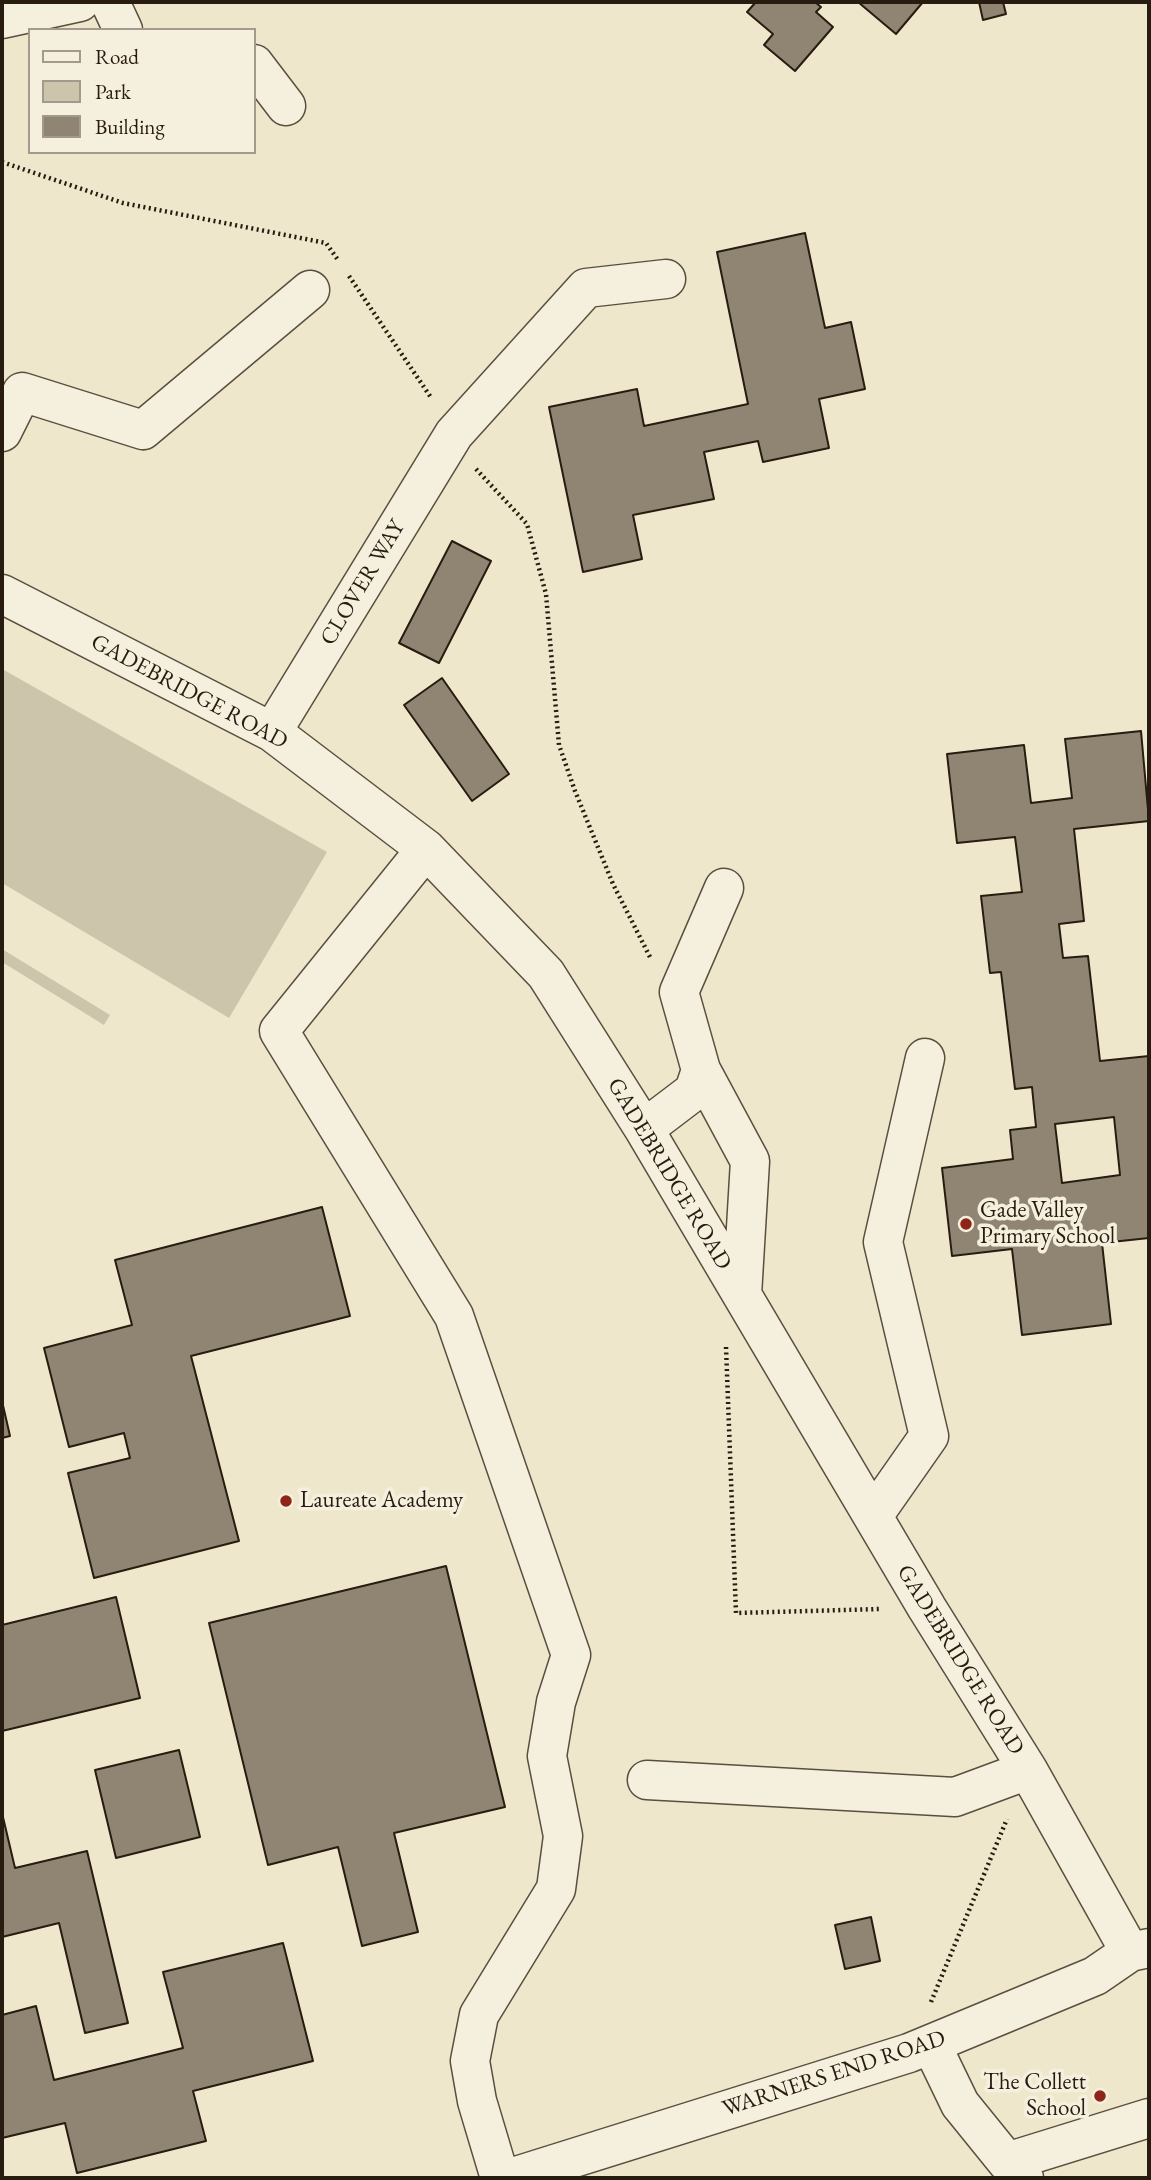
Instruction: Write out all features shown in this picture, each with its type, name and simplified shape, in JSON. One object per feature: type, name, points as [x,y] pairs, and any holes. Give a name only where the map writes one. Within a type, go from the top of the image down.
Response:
[{"type":"street","points":[[2,19],[80,2]]},
{"type":"street","points":[[110,2],[121,28]]},
{"type":"street","points":[[256,67],[286,106]]},
{"type":"street","name":"CLOVER WAY","points":[[272,732],[454,433],[586,288],[666,279]]},
{"type":"street","points":[[2,432],[22,392],[142,430],[310,290]]},
{"type":"street","name":"GADEBRIDGE ROAD","points":[[2,594],[272,732],[426,849],[546,974],[644,1129],[928,1608],[1140,1950]]},
{"type":"street","points":[[426,849],[279,1031],[454,1316],[571,1655],[556,1702],[547,1756],[563,1836],[556,1889],[479,2015],[470,2061],[477,2101],[500,2178]]},
{"type":"street","points":[[724,888],[679,992],[701,1070],[750,1161],[744,1297]]},
{"type":"street","points":[[873,1516],[929,1436],[883,1242],[925,1058]]},
{"type":"street","points":[[644,1129],[694,1091],[701,1070]]},
{"type":"street","points":[[647,1780],[955,1797],[1028,1770]]},
{"type":"street","name":"WARNERS END ROAD","points":[[510,2178],[920,2049],[1095,1976],[1140,1950]]},
{"type":"street","points":[[920,2049],[960,2104],[1016,2170],[1149,2118]]},
{"type":"path","points":[[2,162],[123,204],[326,243],[476,468],[527,524],[546,594],[559,744],[612,884],[653,962]]},
{"type":"path","points":[[744,1297],[726,1334],[736,1613],[928,1608]]},
{"type":"path","points":[[920,2049],[1028,1770]]},
{"type":"green space","points":[[2,669],[327,852],[229,1018],[2,883]]},
{"type":"green space","points":[[2,949],[110,1015],[104,1025],[2,962]]},
{"type":"building","points":[[756,2],[815,2],[821,7],[816,12],[833,27],[795,71],[764,45],[773,34],[747,12]]},
{"type":"building","points":[[858,2],[923,2],[896,34]]},
{"type":"building","points":[[979,2],[1003,2],[1006,14],[983,20]]},
{"type":"building","points":[[805,233],[825,328],[851,322],[865,389],[819,399],[829,448],[763,462],[758,441],[704,452],[714,499],[633,515],[642,559],[583,572],[549,407],[637,389],[644,426],[748,404],[717,252]]},
{"type":"building","points":[[452,541],[491,561],[439,663],[399,643]]},
{"type":"building","points":[[442,678],[509,774],[472,801],[404,705]]},
{"type":"building","points":[[1141,731],[1149,821],[1074,829],[1084,921],[1059,924],[1063,958],[1088,956],[1100,1061],[1149,1056],[1149,1238],[1102,1243],[1111,1324],[1022,1335],[1012,1249],[952,1256],[942,1168],[1013,1159],[1010,1130],[1036,1127],[1032,1087],[1015,1089],[1001,972],[990,973],[981,896],[1022,892],[1015,837],[957,843],[947,754],[1024,745],[1031,803],[1072,798],[1065,739]],"holes":[[[1114,1117],[1120,1175],[1062,1183],[1055,1124]]]},
{"type":"building","points":[[322,1207],[350,1316],[191,1356],[239,1541],[94,1578],[68,1473],[130,1458],[124,1433],[69,1447],[44,1348],[132,1325],[115,1260]]},
{"type":"building","points":[[2,1401],[10,1436],[2,1438]]},
{"type":"building","points":[[446,1566],[505,1807],[394,1833],[418,1932],[362,1946],[338,1847],[268,1865],[209,1623]]},
{"type":"building","points":[[116,1597],[140,1698],[2,1731],[2,1625]]},
{"type":"building","points":[[179,1750],[200,1837],[116,1858],[95,1770]]},
{"type":"building","points":[[2,1813],[15,1868],[87,1851],[128,2023],[85,2033],[59,1923],[2,1937]]},
{"type":"building","points":[[871,1917],[880,1961],[845,1969],[835,1925]]},
{"type":"building","points":[[283,1943],[313,2061],[193,2091],[206,2141],[77,2173],[65,2123],[2,2138],[2,2015],[36,2006],[54,2080],[183,2048],[163,1972]]},
{"type":"place","name":"Gade Valley Primary School","points":[[966,1224]]},
{"type":"place","name":"Laureate Academy","points":[[286,1501]]},
{"type":"place","name":"The Collett School","points":[[1100,2096]]}]
